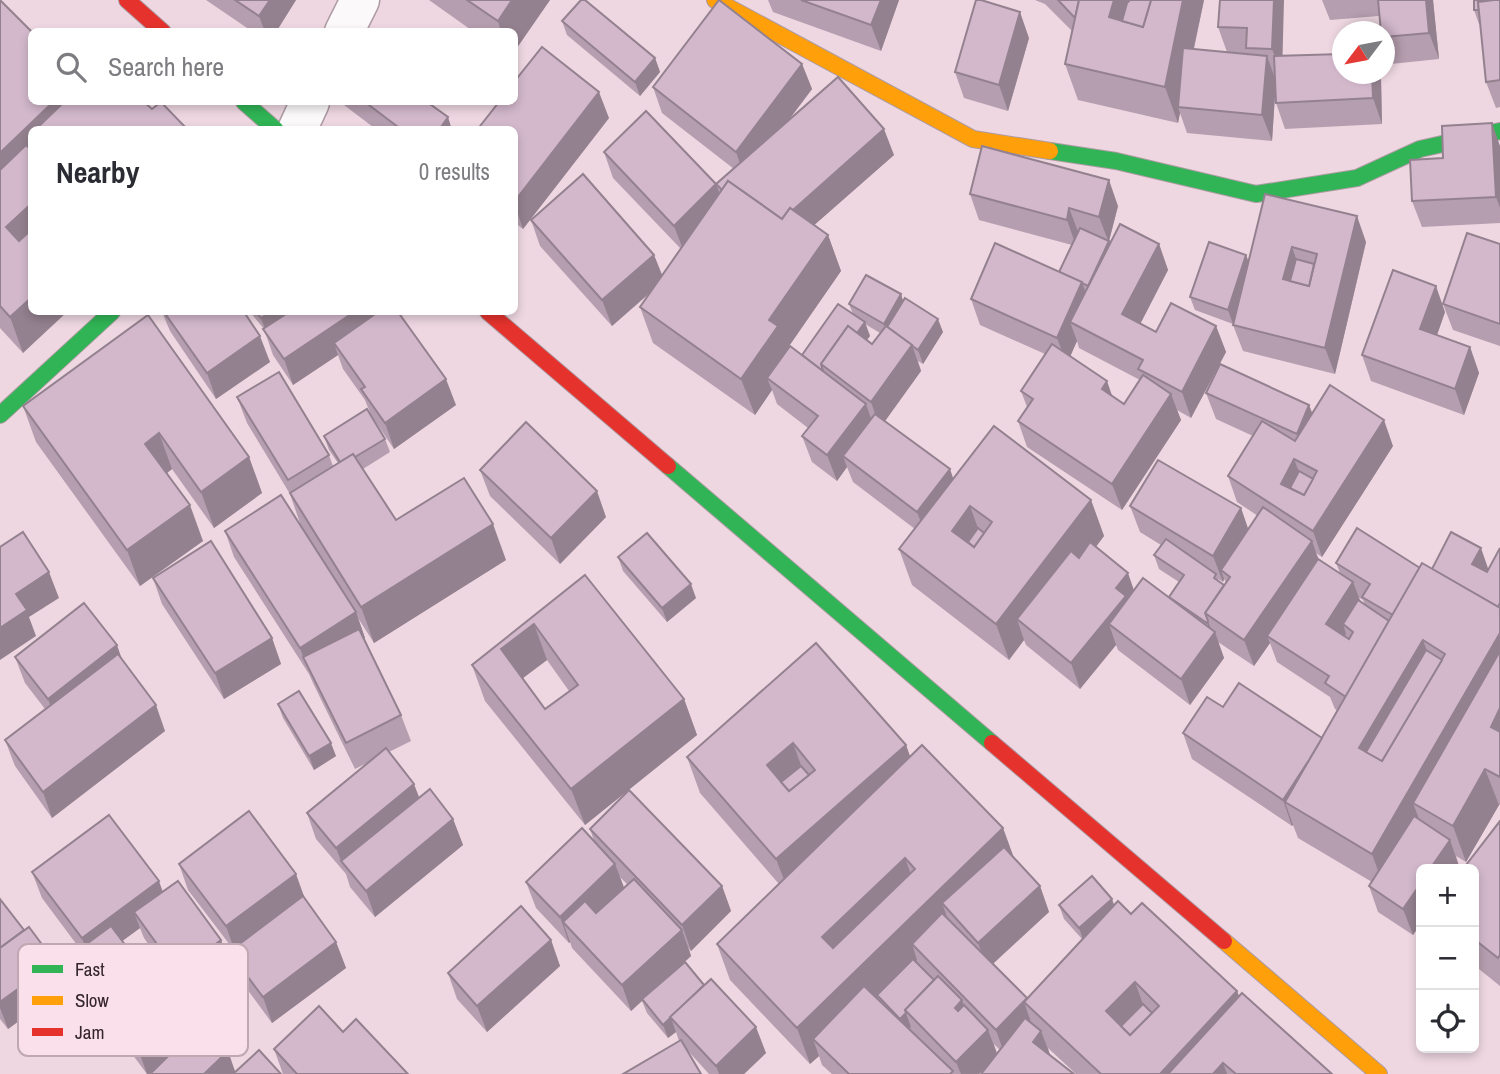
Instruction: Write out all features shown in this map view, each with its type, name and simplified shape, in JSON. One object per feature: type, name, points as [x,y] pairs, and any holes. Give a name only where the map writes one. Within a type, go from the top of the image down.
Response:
[{"type":"street","points":[[127,0],[158,28]]},
{"type":"street","points":[[346,28],[360,0]]},
{"type":"street","points":[[715,0],[972,139],[1116,161],[1256,194],[1357,178],[1420,149],[1500,131]]},
{"type":"street","points":[[247,105],[271,126]]},
{"type":"street","points":[[299,126],[309,105]]},
{"type":"street","points":[[0,415],[109,315]]},
{"type":"street","points":[[492,315],[1380,1074]]},
{"type":"building","points":[[0,0],[28,28],[28,105],[50,105],[0,153]]},
{"type":"building","points":[[235,0],[270,0],[259,16]]},
{"type":"building","points":[[467,0],[512,0],[498,21]]},
{"type":"building","points":[[581,0],[585,0],[655,58],[635,82],[562,21]]},
{"type":"building","points":[[719,0],[802,64],[736,152],[653,87]]},
{"type":"building","points":[[801,0],[881,0],[871,25]]},
{"type":"building","points":[[976,0],[1020,12],[999,85],[955,72]]},
{"type":"building","points":[[1058,0],[1079,0],[1075,18]]},
{"type":"building","points":[[1079,0],[1114,0],[1109,17],[1143,27],[1151,0],[1183,0],[1165,87],[1065,64]]},
{"type":"building","points":[[1130,0],[1151,0],[1143,27],[1122,21]]},
{"type":"building","points":[[1220,0],[1274,0],[1272,49],[1246,48],[1247,28],[1218,27]]},
{"type":"building","points":[[1378,0],[1426,0],[1429,33],[1395,36],[1395,21],[1380,21]]},
{"type":"building","points":[[1474,0],[1484,0],[1478,2],[1479,10],[1474,10]]},
{"type":"building","points":[[1500,0],[1500,80],[1486,82],[1478,2]]},
{"type":"building","points":[[542,47],[599,92],[518,197],[518,126],[480,126],[497,105],[518,105],[518,77]]},
{"type":"building","points":[[1183,48],[1267,56],[1262,115],[1178,107]]},
{"type":"building","points":[[1332,54],[1332,84],[1372,84],[1373,98],[1276,103],[1274,56]]},
{"type":"building","points":[[838,77],[884,129],[793,210],[790,208],[782,219],[728,181],[722,190],[716,184]]},
{"type":"building","points":[[61,105],[147,105],[152,109],[157,105],[164,105],[184,126],[39,126]]},
{"type":"building","points":[[369,105],[431,105],[448,117],[442,126],[397,126]]},
{"type":"building","points":[[646,111],[716,184],[674,226],[604,152]]},
{"type":"building","points":[[1492,123],[1496,197],[1412,201],[1410,160],[1443,158],[1442,126]]},
{"type":"building","points":[[26,145],[28,147],[28,207],[6,227],[19,241],[28,233],[28,301],[10,317],[0,306],[0,170]]},
{"type":"building","points":[[982,146],[1109,180],[1099,217],[1069,208],[1067,220],[970,194]]},
{"type":"building","points":[[583,174],[654,255],[602,300],[531,220]]},
{"type":"building","points":[[728,181],[782,219],[790,208],[828,235],[769,320],[778,326],[741,379],[640,307]]},
{"type":"building","points":[[1265,194],[1357,216],[1325,348],[1233,325]],"holes":[[[1292,247],[1317,254],[1309,286],[1283,279]]]},
{"type":"building","points":[[1120,224],[1159,244],[1122,314],[1156,332],[1171,303],[1216,326],[1182,392],[1138,369],[1143,360],[1070,322]]},
{"type":"building","points":[[1080,228],[1109,241],[1088,286],[1059,272]]},
{"type":"building","points":[[1467,233],[1500,244],[1500,324],[1443,304]]},
{"type":"building","points":[[1209,242],[1246,255],[1228,310],[1190,297]]},
{"type":"building","points":[[995,243],[1082,282],[1057,338],[971,299]]},
{"type":"building","points":[[1296,259],[1314,264],[1309,286],[1290,281]]},
{"type":"building","points":[[1393,270],[1436,286],[1420,329],[1470,347],[1455,389],[1362,355]]},
{"type":"building","points":[[866,275],[901,294],[884,324],[849,304]]},
{"type":"building","points":[[905,298],[938,319],[918,350],[887,327]]},
{"type":"building","points":[[838,304],[865,322],[857,333],[848,326],[821,364],[823,371],[802,355]]},
{"type":"building","points":[[148,315],[249,457],[201,492],[159,433],[145,444],[190,505],[127,550],[23,406]]},
{"type":"building","points":[[166,315],[246,315],[260,336],[207,373]]},
{"type":"building","points":[[284,315],[350,315],[284,359],[263,329]]},
{"type":"building","points":[[374,315],[400,315],[446,379],[385,423],[361,389],[365,387],[334,343]]},
{"type":"building","points":[[848,326],[872,344],[886,326],[912,345],[871,402],[821,364]]},
{"type":"building","points":[[1052,344],[1107,381],[1102,389],[1124,404],[1143,375],[1171,394],[1112,484],[1018,421],[1033,399],[1021,391]]},
{"type":"building","points":[[790,346],[866,404],[827,455],[802,436],[818,416],[767,378]]},
{"type":"building","points":[[1220,364],[1309,405],[1297,434],[1206,393]]},
{"type":"building","points":[[279,372],[329,455],[288,480],[237,397]]},
{"type":"building","points":[[1330,385],[1384,420],[1313,531],[1228,476],[1262,421],[1295,441]],"holes":[[[1294,459],[1317,471],[1304,495],[1281,484]]]},
{"type":"building","points":[[367,409],[385,439],[355,457],[353,454],[340,462],[324,436]]},
{"type":"building","points":[[875,414],[950,469],[917,512],[843,456]]},
{"type":"building","points":[[526,422],[597,491],[551,538],[480,470]]},
{"type":"building","points":[[994,426],[1091,500],[996,624],[899,549]],"holes":[[[970,506],[992,522],[974,547],[952,531]]]},
{"type":"building","points":[[353,454],[396,520],[464,478],[493,524],[361,607],[290,493]]},
{"type":"building","points":[[1158,460],[1241,508],[1213,556],[1130,506]]},
{"type":"building","points":[[1299,471],[1313,479],[1304,495],[1290,488]]},
{"type":"building","points":[[281,495],[356,612],[300,648],[225,531]]},
{"type":"building","points":[[1263,507],[1312,541],[1244,640],[1205,613],[1230,577],[1221,570]]},
{"type":"building","points":[[978,528],[984,533],[974,547],[968,542]]},
{"type":"building","points":[[1357,528],[1420,568],[1393,615],[1362,597],[1370,584],[1336,563]]},
{"type":"building","points":[[23,532],[49,572],[16,594],[27,610],[0,628],[0,547]]},
{"type":"building","points":[[1451,532],[1481,548],[1472,564],[1487,572],[1500,548],[1498,607],[1432,569]]},
{"type":"building","points":[[647,533],[691,584],[662,608],[618,557]]},
{"type":"building","points":[[1166,539],[1216,574],[1214,578],[1224,585],[1205,613],[1207,623],[1169,597],[1184,575],[1154,555]]},
{"type":"building","points":[[211,541],[272,638],[215,673],[153,578]]},
{"type":"building","points":[[1090,542],[1128,573],[1116,588],[1126,596],[1071,663],[1017,619],[1071,551],[1079,558]]},
{"type":"building","points":[[1318,559],[1353,582],[1326,624],[1349,639],[1353,632],[1343,624],[1358,600],[1389,621],[1346,697],[1325,683],[1329,676],[1267,636]]},
{"type":"building","points":[[1422,563],[1500,608],[1500,633],[1372,854],[1285,802]],"holes":[[[1423,640],[1445,654],[1382,761],[1359,748]]]},
{"type":"building","points":[[585,575],[684,699],[571,789],[472,665]],"holes":[[[534,624],[578,685],[545,709],[501,649]]]},
{"type":"building","points":[[1143,578],[1215,632],[1181,679],[1109,624]]},
{"type":"building","points":[[84,603],[117,645],[48,699],[15,657]]},
{"type":"building","points":[[359,629],[401,715],[346,743],[303,657]]},
{"type":"building","points":[[816,643],[906,745],[776,859],[687,757]],"holes":[[[793,743],[815,770],[789,791],[767,765]]]},
{"type":"building","points":[[1426,650],[1442,660],[1382,761],[1366,752]]},
{"type":"building","points":[[1500,651],[1500,708],[1491,727],[1500,732],[1500,777],[1485,769],[1453,826],[1413,803]]},
{"type":"building","points":[[118,654],[156,705],[43,792],[5,740]]},
{"type":"building","points":[[1239,683],[1322,738],[1283,800],[1183,733],[1207,697],[1223,707]]},
{"type":"building","points":[[299,691],[331,743],[309,756],[278,704]]},
{"type":"building","points":[[922,745],[1003,828],[797,1028],[717,944]],"holes":[[[905,858],[915,869],[833,948],[822,937]]]},
{"type":"building","points":[[386,748],[414,784],[336,848],[307,813]]},
{"type":"building","points":[[801,766],[809,775],[789,791],[781,782]]},
{"type":"building","points":[[430,789],[453,819],[366,891],[341,861]]},
{"type":"building","points":[[629,790],[722,886],[682,925],[590,829]]},
{"type":"building","points":[[249,811],[296,874],[226,926],[179,864]]},
{"type":"building","points":[[109,815],[159,881],[82,938],[32,872]]},
{"type":"building","points":[[1414,816],[1450,840],[1433,864],[1416,864],[1416,890],[1403,909],[1369,886]]},
{"type":"building","points":[[1500,821],[1498,958],[1479,943],[1479,864],[1467,864]]},
{"type":"building","points":[[582,828],[615,864],[560,917],[526,882]]},
{"type":"building","points":[[1004,847],[1040,886],[978,943],[942,903]]},
{"type":"building","points":[[1092,876],[1112,899],[1079,928],[1059,905]]},
{"type":"building","points":[[634,879],[682,930],[622,985],[563,922],[585,901],[596,913]]},
{"type":"building","points":[[178,881],[221,940],[216,944],[157,944],[134,912]]},
{"type":"building","points":[[303,896],[336,942],[263,997],[248,977],[248,944],[240,944]]},
{"type":"building","points":[[0,899],[24,930],[0,948]]},
{"type":"building","points":[[1118,901],[1131,914],[1142,903],[1237,991],[1160,1074],[1101,1074],[1024,1002]],"holes":[[[1135,982],[1159,1006],[1130,1035],[1106,1011]]]},
{"type":"building","points":[[521,906],[551,940],[477,1006],[448,973]]},
{"type":"building","points":[[942,913],[1027,998],[996,1030],[912,944]]},
{"type":"building","points":[[111,926],[124,944],[87,944]]},
{"type":"building","points":[[29,927],[42,944],[18,944],[18,989],[0,1002],[0,948]]},
{"type":"building","points":[[913,959],[934,980],[905,1010],[906,1013],[900,1019],[877,995]]},
{"type":"building","points":[[685,962],[704,985],[663,1025],[642,999]]},
{"type":"building","points":[[938,976],[962,1000],[955,1008],[958,1011],[964,1005],[988,1030],[956,1062],[905,1010]]},
{"type":"building","points":[[711,979],[756,1027],[716,1066],[670,1017]]},
{"type":"building","points":[[864,986],[953,1071],[950,1074],[849,1074],[813,1039]]},
{"type":"building","points":[[1242,993],[1332,1074],[1236,1074],[1223,1063],[1213,1074],[1168,1074]]},
{"type":"building","points":[[1143,1004],[1152,1013],[1130,1035],[1121,1026]]},
{"type":"building","points":[[319,1006],[343,1032],[356,1019],[408,1074],[297,1074],[274,1049]]},
{"type":"building","points":[[1025,1018],[1041,1031],[1033,1042],[1074,1074],[981,1074]]},
{"type":"building","points":[[681,1040],[701,1074],[623,1074]]},
{"type":"building","points":[[259,1050],[281,1074],[233,1074]]},
{"type":"building","points":[[168,1056],[223,1056],[204,1074],[150,1074]]},
{"type":"traffic: fast","points":[[247,105],[271,126]]},
{"type":"traffic: fast","points":[[1050,151],[1116,161],[1256,194],[1357,178],[1420,149],[1500,131]]},
{"type":"traffic: fast","points":[[0,415],[109,315]]},
{"type":"traffic: fast","points":[[668,466],[992,743]]},
{"type":"traffic: slow","points":[[715,0],[973,139],[1050,151]]},
{"type":"traffic: slow","points":[[1224,941],[1379,1074]]},
{"type":"traffic: jam","points":[[127,0],[158,28]]},
{"type":"traffic: jam","points":[[492,315],[668,466]]},
{"type":"traffic: jam","points":[[992,743],[1224,941]]}]
